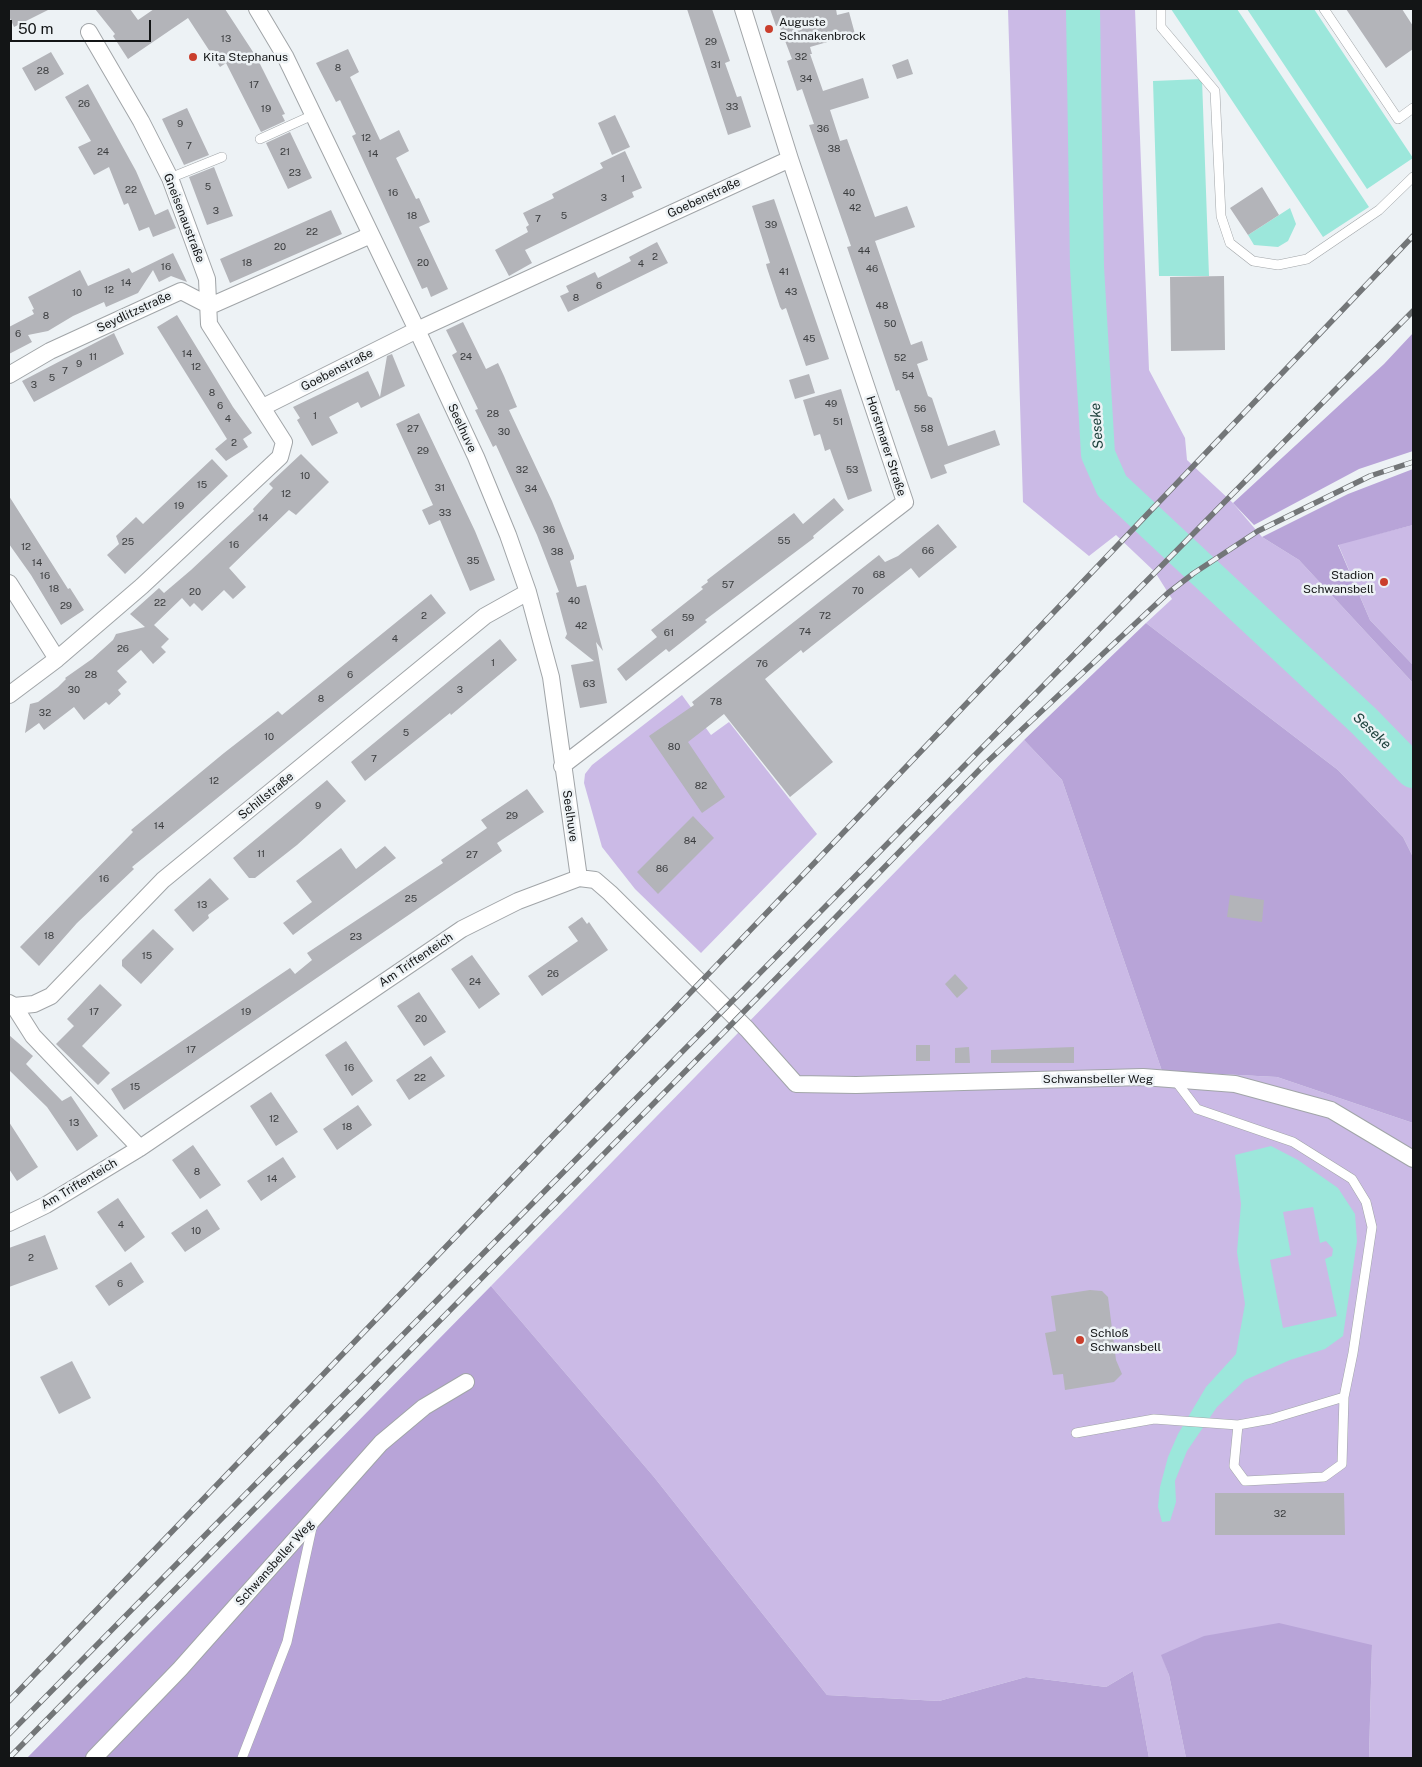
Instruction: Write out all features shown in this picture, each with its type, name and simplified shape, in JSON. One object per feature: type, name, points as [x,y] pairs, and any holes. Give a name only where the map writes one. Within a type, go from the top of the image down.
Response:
[{"type":"street","name":"Seelhuve","points":[[257,9],[285,56],[417,330],[476,457],[528,592],[551,677],[579,878]]},
{"type":"street","name":"Horstmarer Straße","points":[[562,766],[904,502],[790,159],[743,9]]},
{"type":"street","name":"Gneisenaustraße","points":[[89,32],[141,121],[170,178],[208,279],[209,324],[263,407]]},
{"type":"street","name":"Goebenstraße","points":[[263,407],[417,330],[790,159]]},
{"type":"street","points":[[210,306],[371,235]]},
{"type":"street","name":"Seydlitzstraße","points":[[9,375],[50,351],[182,291],[210,306]]},
{"type":"street","points":[[9,695],[57,659],[142,586],[280,457],[284,442],[263,407]]},
{"type":"street","points":[[9,583],[57,659]]},
{"type":"street","name":"Schillstraße","points":[[11,1005],[34,1004],[51,996],[163,880],[486,616],[528,592]]},
{"type":"street","name":"Schwansbeller Weg","points":[[579,878],[595,880],[610,893],[747,1029],[796,1084],[856,1085],[1143,1077],[1235,1084],[1331,1110],[1413,1159]]},
{"type":"street","name":"Am Triftenteich","points":[[9,1223],[46,1205],[140,1148],[462,929],[518,902],[579,878]]},
{"type":"street","name":"Schillstraße","points":[[11,1005],[33,1036],[140,1148]]},
{"type":"street","name":"Schwansbeller Weg","points":[[94,1758],[180,1669],[381,1443],[424,1407],[466,1382]]},
{"type":"lane","points":[[1161,9],[1162,27],[1215,91],[1221,216],[1230,243],[1253,261],[1278,265],[1307,258],[1379,210],[1413,178]]},
{"type":"lane","points":[[1324,9],[1398,119],[1413,108]]},
{"type":"lane","points":[[260,139],[313,115]]},
{"type":"lane","points":[[170,178],[222,157]]},
{"type":"lane","points":[[1175,1080],[1197,1109],[1293,1142],[1352,1179],[1366,1202],[1372,1227],[1353,1353],[1344,1397],[1342,1464],[1324,1477],[1245,1481],[1234,1466],[1238,1426]]},
{"type":"lane","points":[[1076,1433],[1154,1419],[1238,1426],[1271,1419],[1344,1397]]},
{"type":"lane","points":[[242,1758],[287,1642],[313,1521]]},
{"type":"shaded area","points":[[1008,9],[1135,9],[1149,370],[1185,438],[1187,460],[1233,503],[1262,537],[1299,560],[1413,683],[1413,857],[1403,837],[1338,770],[1146,623],[1172,599],[1155,572],[1116,535],[1089,556],[1023,502]]},
{"type":"shaded area","points":[[1171,9],[1237,9],[1369,207],[1323,237]]},
{"type":"shaded area","points":[[1247,9],[1314,9],[1413,158],[1367,189]]},
{"type":"shaded area","points":[[1202,79],[1209,276],[1159,276],[1153,81]]},
{"type":"shaded area","points":[[1290,208],[1296,224],[1288,241],[1278,247],[1254,245],[1248,235]]},
{"type":"shaded area","points":[[1413,333],[1413,451],[1359,469],[1254,525],[1233,503],[1384,364]]},
{"type":"shaded area","points":[[1413,469],[1413,525],[1338,545],[1370,620],[1413,665],[1413,683],[1299,560],[1262,537],[1348,494]]},
{"type":"shaded area","name":"Stadion Schwansbell","points":[[1413,525],[1413,665],[1370,620],[1338,544]]},
{"type":"shaded area","points":[[1146,623],[1338,770],[1403,837],[1413,857],[1413,1123],[1277,1077],[1162,1071],[1062,780],[1024,740]]},
{"type":"shaded area","points":[[682,695],[711,735],[729,722],[817,834],[701,953],[635,889],[602,847],[584,783],[585,774],[592,765]]},
{"type":"shaded area","points":[[1024,740],[1062,780],[1162,1071],[1277,1077],[1413,1123],[1413,1758],[1369,1758],[1372,1645],[1162,1655],[1169,1675],[1186,1758],[1149,1758],[1133,1671],[1106,1687],[1026,1677],[939,1701],[827,1695],[654,1477],[491,1286]]},
{"type":"shaded area","points":[[1271,1146],[1298,1160],[1338,1188],[1355,1214],[1357,1241],[1343,1336],[1325,1349],[1290,1360],[1245,1380],[1217,1407],[1187,1451],[1175,1481],[1176,1502],[1170,1521],[1162,1522],[1158,1507],[1160,1487],[1168,1457],[1178,1434],[1206,1387],[1236,1354],[1245,1304],[1237,1252],[1241,1204],[1235,1155]],"holes":[[[1313,1207],[1320,1243],[1326,1241],[1333,1249],[1332,1256],[1325,1259],[1337,1316],[1283,1328],[1270,1260],[1291,1255],[1283,1212]]]},
{"type":"shaded area","points":[[491,1286],[654,1477],[827,1695],[939,1701],[1026,1677],[1106,1687],[1133,1671],[1149,1758],[27,1758]]},
{"type":"shaded area","points":[[1279,1623],[1372,1645],[1369,1758],[1186,1758],[1169,1675],[1161,1655],[1204,1636]]},
{"type":"building","points":[[9,9],[50,9],[14,27],[9,16]]},
{"type":"building","points":[[95,9],[130,9],[138,20],[154,9],[225,9],[257,58],[285,114],[282,115],[285,121],[261,132],[226,63],[220,67],[188,18],[128,59],[113,36],[115,34]]},
{"type":"building","points":[[687,9],[712,9],[730,61],[725,63],[737,97],[741,96],[751,127],[728,135]]},
{"type":"building","points":[[770,9],[836,9],[837,15],[849,12],[855,34],[810,47],[812,54],[810,54],[823,91],[863,78],[869,98],[830,110],[840,141],[847,139],[875,217],[907,206],[915,227],[875,241],[911,345],[922,341],[928,360],[917,364],[928,396],[932,398],[948,446],[995,430],[1000,445],[944,465],[947,473],[931,479],[899,390],[896,391],[847,247],[851,246],[809,125],[814,124],[802,89],[797,91],[787,61],[792,59],[779,25],[776,26]]},
{"type":"building","points":[[1346,9],[1402,9],[1413,26],[1413,49],[1386,68]]},
{"type":"building","points":[[348,49],[359,72],[350,77],[380,140],[399,130],[409,151],[396,158],[416,199],[419,198],[430,222],[419,227],[448,289],[431,297],[427,287],[422,289],[352,136],[356,134],[340,100],[336,102],[316,63]]},
{"type":"building","points":[[51,52],[64,74],[35,91],[22,68]]},
{"type":"building","points":[[908,59],[913,74],[897,79],[892,65]]},
{"type":"building","points":[[88,84],[136,171],[155,215],[168,209],[176,228],[153,237],[149,227],[139,231],[128,203],[124,205],[109,167],[94,175],[78,147],[91,141],[65,97]]},
{"type":"building","points":[[187,108],[209,155],[184,165],[162,119]]},
{"type":"building","points":[[615,115],[630,147],[612,155],[598,123]]},
{"type":"building","points":[[290,132],[312,178],[288,189],[266,143]]},
{"type":"building","points":[[625,151],[642,188],[632,192],[634,197],[525,250],[532,263],[509,276],[495,250],[528,232],[526,227],[529,225],[523,213],[554,198],[552,194],[603,168],[600,163]]},
{"type":"building","points":[[214,167],[233,216],[207,225],[189,177]]},
{"type":"building","points":[[1262,187],[1279,215],[1248,235],[1230,208]]},
{"type":"building","points":[[774,199],[829,359],[806,366],[786,308],[782,310],[780,307],[766,264],[770,263],[752,206]]},
{"type":"building","points":[[331,210],[342,234],[230,283],[220,259]]},
{"type":"building","points":[[657,242],[668,263],[568,312],[560,296],[569,292],[566,286],[595,272],[598,278],[631,261],[629,257]]},
{"type":"building","points":[[173,253],[187,282],[171,276],[159,282],[153,270],[138,293],[106,307],[104,302],[73,316],[48,331],[28,335],[32,342],[9,354],[9,327],[34,314],[32,310],[34,309],[28,297],[80,270],[88,286],[129,268],[132,273]]},
{"type":"building","points":[[1224,276],[1225,350],[1171,351],[1170,277]]},
{"type":"building","points":[[177,315],[233,407],[252,433],[243,439],[248,447],[226,461],[215,449],[227,439],[157,327]]},
{"type":"building","points":[[463,322],[486,369],[498,363],[517,407],[509,410],[552,501],[574,556],[574,559],[570,561],[577,587],[586,585],[603,651],[596,642],[607,703],[580,708],[571,665],[594,661],[565,638],[567,634],[556,593],[559,592],[537,535],[496,445],[493,447],[475,410],[478,409],[452,355],[457,352],[446,330]]},
{"type":"building","points":[[114,333],[124,354],[34,402],[22,381]]},
{"type":"building","points":[[392,354],[405,386],[361,408],[358,402],[329,417],[338,433],[312,446],[297,420],[300,418],[293,407],[368,371],[380,397],[387,356]]},
{"type":"building","points":[[809,374],[815,393],[795,399],[789,380]]},
{"type":"building","points":[[841,389],[872,491],[848,500],[830,449],[825,451],[820,434],[814,436],[803,400]]},
{"type":"building","points":[[419,413],[475,531],[495,580],[470,591],[440,520],[429,525],[422,510],[433,505],[396,424]]},
{"type":"building","points":[[301,454],[329,482],[296,515],[289,510],[229,568],[246,587],[233,599],[224,590],[202,611],[194,603],[190,607],[182,598],[154,625],[169,639],[161,647],[166,652],[153,664],[141,650],[117,671],[127,682],[118,690],[121,694],[109,705],[106,702],[84,720],[74,707],[44,730],[39,723],[25,733],[30,704],[38,702],[58,687],[65,678],[92,659],[113,640],[116,634],[145,627],[130,614],[159,588],[164,593],[191,570],[254,511],[253,509],[273,488],[269,484]]},
{"type":"building","points":[[212,459],[228,476],[125,574],[107,555],[119,544],[116,536],[136,517],[143,524]]},
{"type":"building","points":[[9,496],[68,589],[70,588],[84,610],[61,625],[31,575],[9,544]]},
{"type":"building","points":[[834,498],[844,510],[813,536],[814,538],[705,620],[707,622],[669,652],[666,649],[626,681],[617,669],[657,637],[651,630],[703,589],[701,587],[708,582],[707,580],[794,513],[803,524]]},
{"type":"building","points":[[938,524],[957,547],[919,578],[911,568],[803,653],[801,650],[765,679],[833,762],[790,797],[724,714],[688,742],[725,797],[702,813],[649,736],[694,705],[692,702],[879,555],[885,562],[898,556]]},
{"type":"building","points":[[431,594],[446,613],[132,867],[134,869],[77,923],[39,966],[20,947],[133,832],[131,830],[224,753],[278,711],[282,715]]},
{"type":"building","points":[[500,639],[517,660],[451,715],[450,713],[365,781],[351,762]]},
{"type":"building","points":[[327,780],[346,801],[297,845],[255,878],[249,878],[233,858]]},
{"type":"building","points":[[527,789],[544,812],[497,843],[502,851],[124,1110],[111,1089],[290,968],[295,974],[312,960],[307,953],[443,863],[441,860],[487,828],[481,820]]},
{"type":"building","points":[[693,816],[714,838],[658,894],[637,872]]},
{"type":"building","points":[[385,846],[396,858],[293,935],[283,923],[312,902],[296,881],[341,848],[356,869]]},
{"type":"building","points":[[210,878],[229,899],[208,915],[209,918],[193,932],[174,910]]},
{"type":"building","points":[[1230,895],[1264,900],[1262,922],[1227,917]]},
{"type":"building","points":[[582,917],[587,924],[589,922],[608,950],[542,996],[528,976],[578,941],[568,927]]},
{"type":"building","points":[[153,929],[174,949],[141,984],[122,966],[122,960]]},
{"type":"building","points":[[472,955],[500,994],[479,1009],[451,969]]},
{"type":"building","points":[[955,974],[968,988],[957,998],[945,984]]},
{"type":"building","points":[[100,984],[122,1005],[82,1046],[110,1073],[98,1085],[56,1044],[74,1026],[67,1019]]},
{"type":"building","points":[[419,992],[446,1032],[424,1046],[397,1006]]},
{"type":"building","points":[[9,1035],[33,1056],[26,1064],[62,1101],[71,1096],[98,1136],[77,1151],[47,1107],[9,1070]]},
{"type":"building","points":[[346,1041],[373,1081],[352,1096],[325,1055]]},
{"type":"building","points":[[916,1045],[930,1045],[930,1061],[916,1061]]},
{"type":"building","points":[[969,1047],[970,1063],[955,1063],[955,1048]]},
{"type":"building","points":[[1074,1047],[1074,1063],[991,1063],[991,1050]]},
{"type":"building","points":[[431,1056],[445,1076],[409,1100],[396,1080]]},
{"type":"building","points":[[271,1092],[298,1132],[276,1146],[250,1106]]},
{"type":"building","points":[[358,1105],[372,1125],[337,1150],[323,1129]]},
{"type":"building","points":[[9,1122],[38,1167],[17,1181],[9,1169]]},
{"type":"building","points":[[193,1145],[221,1185],[200,1199],[172,1160]]},
{"type":"building","points":[[283,1157],[296,1177],[261,1201],[247,1181]]},
{"type":"building","points":[[118,1198],[145,1237],[125,1252],[97,1212]]},
{"type":"building","points":[[207,1209],[220,1229],[185,1252],[171,1233]]},
{"type":"building","points":[[45,1235],[58,1269],[9,1287],[9,1248]]},
{"type":"building","points":[[131,1262],[144,1282],[109,1306],[95,1286]]},
{"type":"building","name":"Schloß Schwansbell","points":[[1090,1290],[1102,1291],[1108,1297],[1116,1360],[1122,1374],[1114,1382],[1065,1390],[1063,1374],[1053,1375],[1045,1333],[1056,1331],[1051,1296]]},
{"type":"building","points":[[72,1361],[91,1398],[59,1414],[40,1377]]},
{"type":"building","points":[[1215,1493],[1344,1493],[1345,1535],[1215,1535]]},
{"type":"waterway","name":"Seseke","points":[[1083,9],[1087,267],[1098,454],[1112,486],[1364,721],[1413,771]]},
{"type":"railway","points":[[9,1701],[715,967],[1413,236]]},
{"type":"railway","points":[[9,1734],[1413,311]]},
{"type":"railway","points":[[9,1758],[723,1033],[985,764],[1168,593],[1194,573],[1258,531],[1370,476],[1413,462]]},
{"type":"place","name":"Auguste Schnakenbrock","points":[[769,29]]},
{"type":"place","name":"Kita Stephanus","points":[[193,57]]},
{"type":"place","name":"Stadion Schwansbell","points":[[1384,582]]},
{"type":"place","name":"Schloß Schwansbell","points":[[1080,1340]]}]
